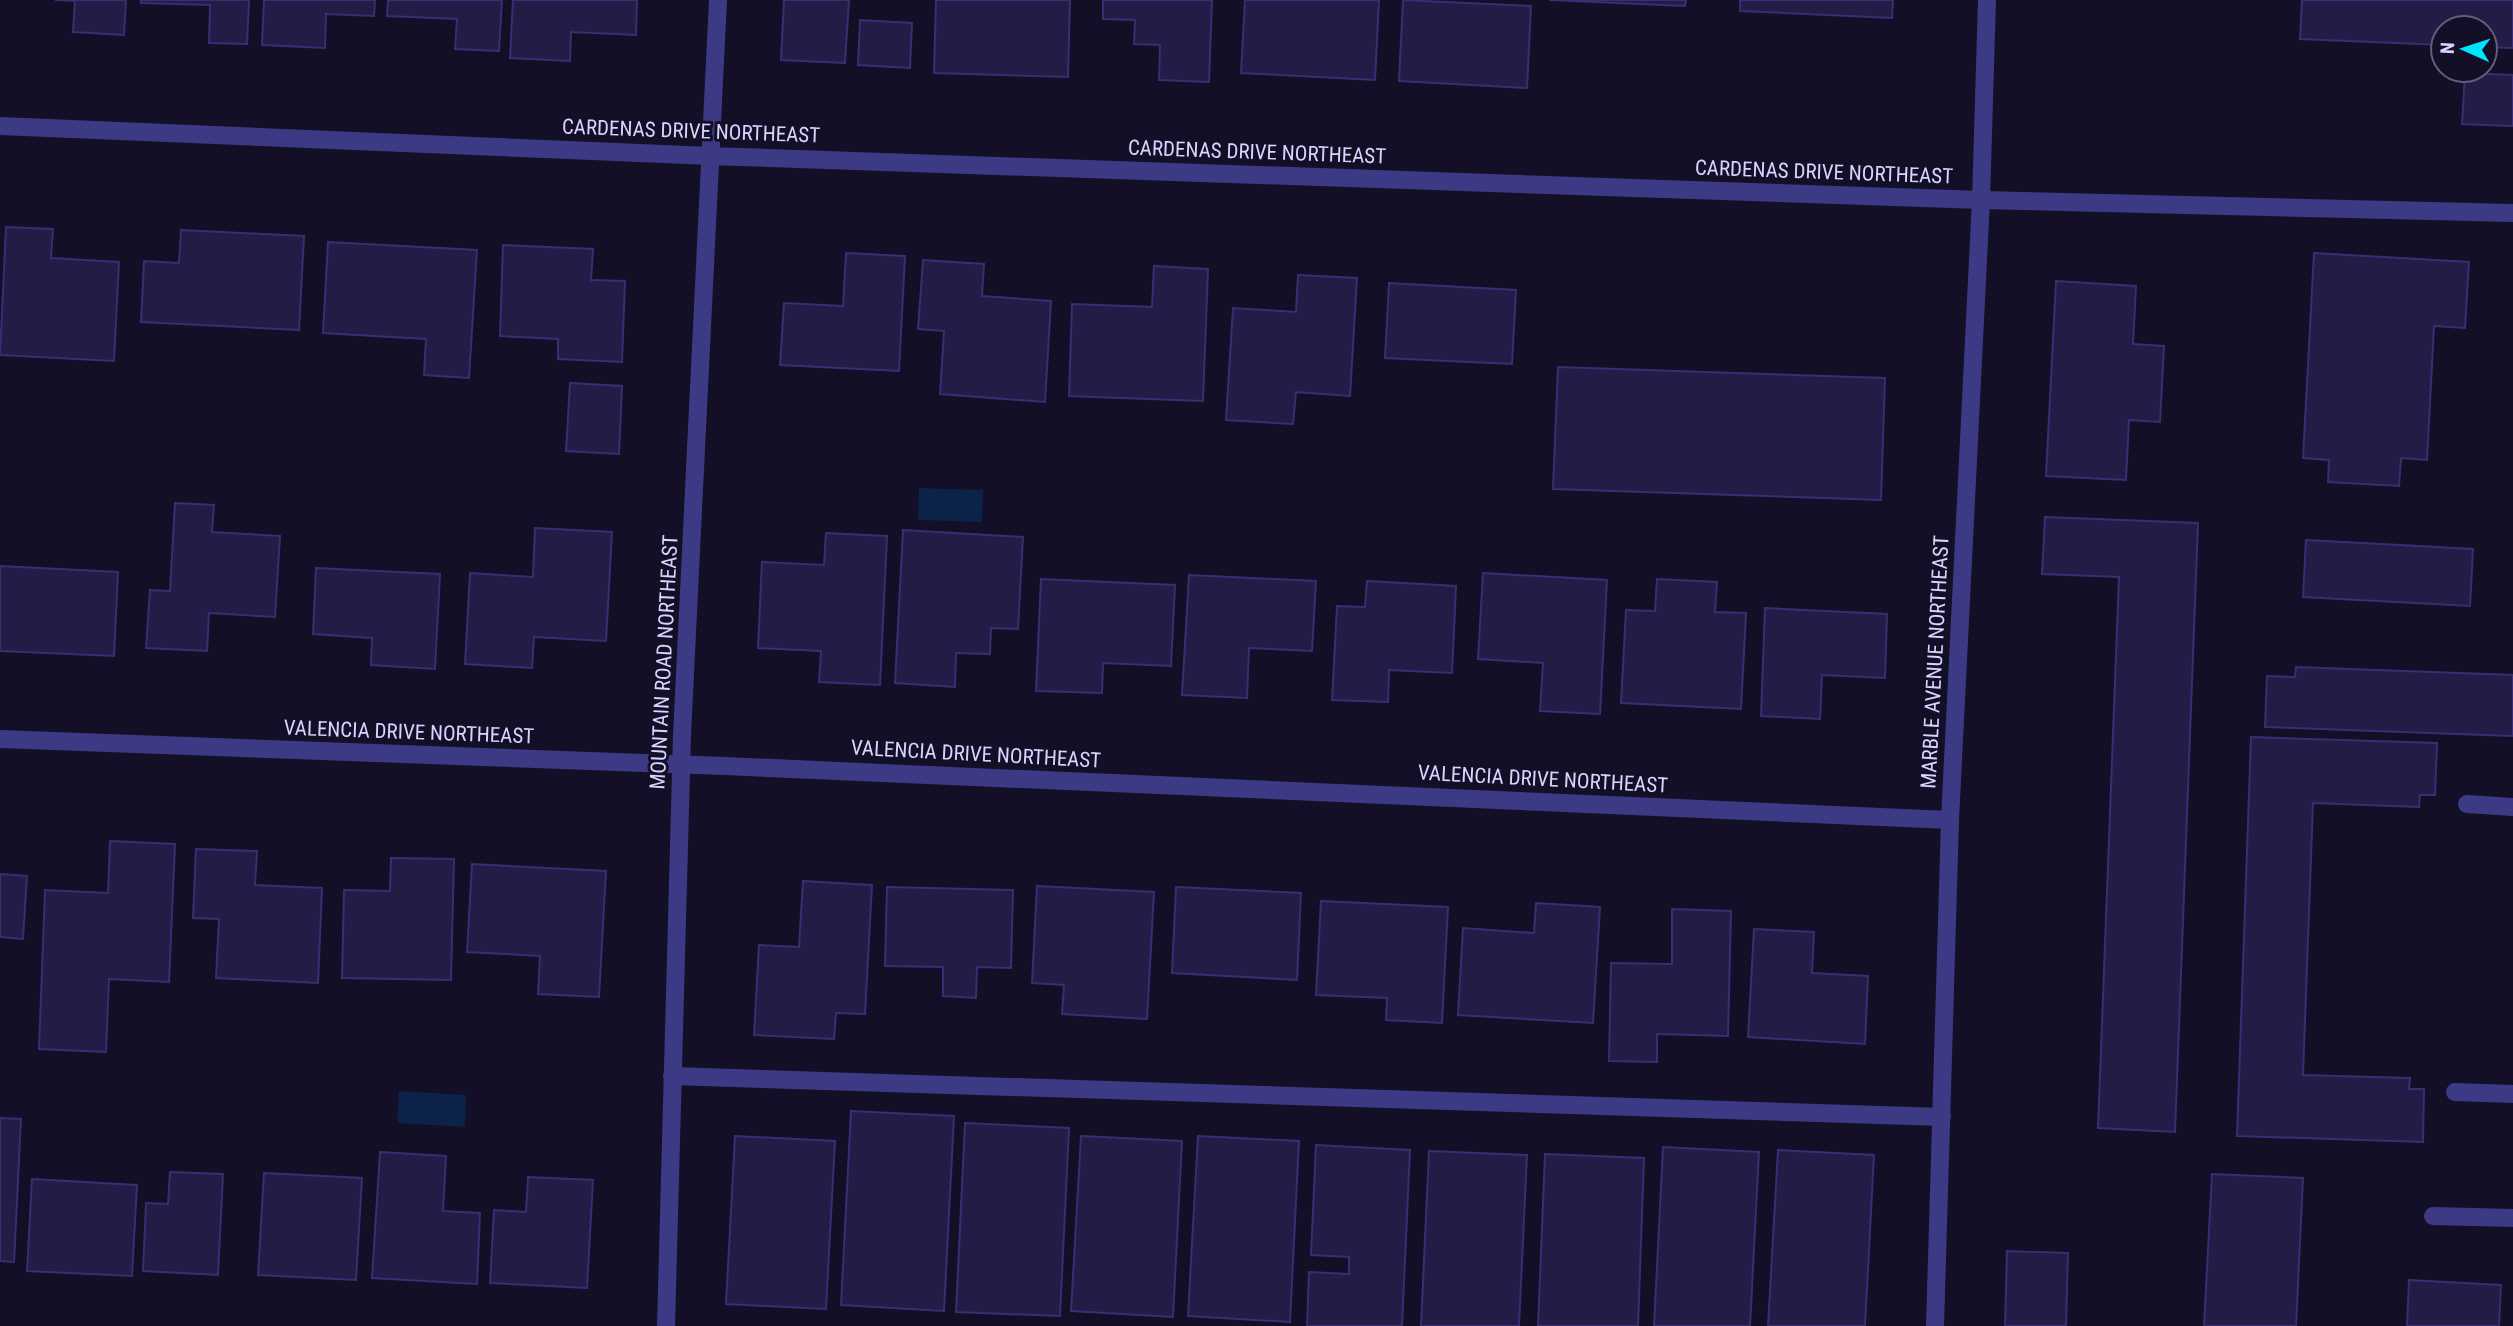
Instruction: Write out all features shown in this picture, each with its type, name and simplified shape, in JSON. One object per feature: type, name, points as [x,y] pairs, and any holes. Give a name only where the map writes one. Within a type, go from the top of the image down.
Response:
[{"type":"street","name":"MOUNTAIN ROAD NORTHEAST","points":[[666,1326],[682,765],[718,0]]},
{"type":"street","name":"MARBLE AVENUE NORTHEAST","points":[[1936,1326],[1950,820],[1987,0]]},
{"type":"street","name":"CARDENAS DRIVE NORTHEAST","points":[[0,126],[711,156],[1980,200],[2513,213]]},
{"type":"street","name":"VALENCIA DRIVE NORTHEAST","points":[[0,740],[682,765],[1950,820]]},
{"type":"street","points":[[2467,804],[2513,807]]},
{"type":"street","points":[[672,1076],[1942,1117]]},
{"type":"street","points":[[2455,1092],[2513,1094]]},
{"type":"street","points":[[2433,1216],[2513,1218]]},
{"type":"water","points":[[919,488],[983,490],[982,522],[918,520]]},
{"type":"water","points":[[399,1091],[466,1095],[465,1127],[397,1123]]},
{"type":"building","points":[[55,0],[126,0],[124,35],[73,32],[75,1]]},
{"type":"building","points":[[141,0],[249,0],[247,44],[209,43],[210,5],[141,3]]},
{"type":"building","points":[[264,0],[375,0],[374,16],[326,14],[325,48],[262,45]]},
{"type":"building","points":[[388,0],[502,0],[499,51],[455,49],[457,19],[387,16]]},
{"type":"building","points":[[513,0],[637,0],[636,35],[571,32],[570,61],[510,58]]},
{"type":"building","points":[[784,0],[849,0],[845,63],[781,60]]},
{"type":"building","points":[[936,0],[1070,0],[1068,77],[934,73]]},
{"type":"building","points":[[1103,0],[1212,0],[1209,82],[1159,80],[1160,45],[1134,44],[1135,20],[1103,19]]},
{"type":"building","points":[[1245,0],[1379,0],[1375,80],[1241,73]]},
{"type":"building","points":[[1403,0],[1531,6],[1527,88],[1399,81]]},
{"type":"building","points":[[1549,0],[1686,0],[1685,6]]},
{"type":"building","points":[[1740,0],[1893,0],[1892,18],[1740,11]]},
{"type":"building","points":[[2302,0],[2513,0],[2513,48],[2499,48],[2499,14],[2429,14],[2429,44],[2300,39]]},
{"type":"building","points":[[860,20],[912,23],[910,68],[858,65]]},
{"type":"building","points":[[2499,74],[2513,75],[2513,126],[2462,124],[2464,84],[2499,84]]},
{"type":"building","points":[[6,227],[53,229],[51,258],[119,262],[114,361],[0,355]]},
{"type":"building","points":[[181,230],[304,236],[299,330],[141,322],[144,261],[179,263]]},
{"type":"building","points":[[328,242],[477,250],[469,378],[424,375],[426,339],[323,333]]},
{"type":"building","points":[[503,245],[593,249],[591,280],[625,281],[622,362],[558,359],[558,339],[500,336]]},
{"type":"building","points":[[846,253],[905,256],[899,371],[780,365],[784,303],[843,306]]},
{"type":"building","points":[[2314,253],[2469,262],[2465,328],[2434,326],[2427,460],[2401,458],[2399,486],[2328,482],[2329,460],[2303,458]]},
{"type":"building","points":[[923,260],[984,264],[982,296],[1051,301],[1045,402],[940,394],[944,331],[918,329]]},
{"type":"building","points":[[1154,266],[1208,269],[1203,401],[1069,396],[1072,304],[1152,307]]},
{"type":"building","points":[[1298,275],[1357,278],[1350,396],[1296,392],[1293,424],[1226,420],[1233,308],[1296,312]]},
{"type":"building","points":[[2056,281],[2136,286],[2133,344],[2164,346],[2160,422],[2129,420],[2126,480],[2046,476]]},
{"type":"building","points":[[1389,283],[1516,290],[1512,364],[1385,358]]},
{"type":"building","points":[[1558,367],[1885,378],[1881,500],[1553,489]]},
{"type":"building","points":[[570,383],[622,386],[619,454],[566,451]]},
{"type":"building","points":[[175,503],[214,505],[212,532],[280,536],[275,617],[209,613],[207,651],[146,648],[150,590],[170,591]]},
{"type":"building","points":[[2045,517],[2198,523],[2175,1132],[2098,1128],[2119,577],[2042,574]]},
{"type":"building","points":[[535,528],[612,532],[606,641],[534,637],[532,668],[465,664],[470,573],[533,577]]},
{"type":"building","points":[[903,530],[1023,537],[1018,629],[991,628],[990,654],[956,653],[955,687],[895,683]]},
{"type":"building","points":[[826,533],[887,536],[880,685],[819,682],[821,651],[758,648],[762,562],[824,565]]},
{"type":"building","points":[[2306,540],[2473,549],[2470,606],[2303,597]]},
{"type":"building","points":[[0,566],[118,572],[114,656],[0,651]]},
{"type":"building","points":[[316,568],[440,574],[435,669],[371,665],[372,638],[313,634]]},
{"type":"building","points":[[1483,573],[1607,580],[1600,714],[1540,711],[1543,663],[1478,659]]},
{"type":"building","points":[[1189,575],[1316,581],[1312,651],[1249,648],[1247,698],[1182,695]]},
{"type":"building","points":[[1041,579],[1175,585],[1171,666],[1103,663],[1102,693],[1036,691]]},
{"type":"building","points":[[1657,579],[1717,582],[1715,612],[1746,613],[1741,709],[1621,703],[1626,610],[1655,611]]},
{"type":"building","points":[[1367,581],[1456,586],[1452,673],[1389,670],[1388,702],[1332,700],[1337,606],[1365,607]]},
{"type":"building","points":[[1765,608],[1887,614],[1885,678],[1822,675],[1820,719],[1761,716]]},
{"type":"building","points":[[2296,667],[2513,675],[2513,736],[2265,727],[2267,676],[2295,677]]},
{"type":"building","points":[[2251,737],[2437,743],[2435,795],[2420,795],[2419,807],[2313,803],[2303,1075],[2410,1078],[2409,1089],[2424,1089],[2423,1142],[2237,1136]]},
{"type":"building","points":[[110,841],[175,844],[169,982],[109,979],[106,1052],[39,1049],[45,890],[108,893]]},
{"type":"building","points":[[196,849],[257,851],[255,885],[322,888],[318,983],[216,978],[219,919],[193,918]]},
{"type":"building","points":[[391,858],[454,859],[451,980],[342,978],[344,890],[390,891]]},
{"type":"building","points":[[472,864],[606,871],[599,997],[538,994],[540,956],[467,952]]},
{"type":"building","points":[[0,874],[27,876],[23,939],[0,937]]},
{"type":"building","points":[[803,881],[872,885],[865,1014],[836,1013],[834,1039],[754,1035],[759,945],[799,947]]},
{"type":"building","points":[[1037,886],[1154,892],[1147,1019],[1062,1014],[1064,985],[1032,983]]},
{"type":"building","points":[[887,887],[1013,890],[1011,968],[977,967],[976,998],[943,996],[943,967],[885,966]]},
{"type":"building","points":[[1176,887],[1301,893],[1297,980],[1172,973]]},
{"type":"building","points":[[1321,901],[1448,907],[1442,1023],[1386,1020],[1387,998],[1316,995]]},
{"type":"building","points":[[1536,903],[1600,907],[1593,1023],[1458,1015],[1463,928],[1534,933]]},
{"type":"building","points":[[1672,909],[1731,911],[1728,1036],[1657,1034],[1657,1062],[1609,1061],[1611,963],[1672,964]]},
{"type":"building","points":[[1754,929],[1814,932],[1812,973],[1868,976],[1865,1044],[1748,1037]]},
{"type":"building","points":[[851,1111],[954,1116],[944,1311],[841,1305]]},
{"type":"building","points":[[0,1118],[21,1119],[14,1262],[0,1261]]},
{"type":"building","points":[[965,1123],[1069,1128],[1060,1316],[956,1312]]},
{"type":"building","points":[[735,1136],[835,1141],[826,1309],[726,1304]]},
{"type":"building","points":[[1081,1136],[1182,1141],[1173,1317],[1071,1311]]},
{"type":"building","points":[[1198,1136],[1299,1141],[1290,1322],[1188,1316]]},
{"type":"building","points":[[1316,1145],[1410,1150],[1402,1326],[1307,1326],[1309,1272],[1349,1274],[1349,1257],[1311,1255]]},
{"type":"building","points":[[1663,1147],[1759,1152],[1750,1326],[1654,1326]]},
{"type":"building","points":[[1778,1150],[1874,1155],[1865,1326],[1768,1326]]},
{"type":"building","points":[[1429,1151],[1527,1155],[1519,1326],[1421,1326]]},
{"type":"building","points":[[380,1152],[446,1156],[443,1211],[480,1213],[477,1284],[372,1278]]},
{"type":"building","points":[[1545,1154],[1644,1158],[1638,1326],[1538,1326]]},
{"type":"building","points":[[170,1172],[223,1174],[218,1275],[143,1271],[146,1203],[168,1204]]},
{"type":"building","points":[[264,1173],[362,1178],[356,1280],[258,1275]]},
{"type":"building","points":[[2212,1174],[2303,1178],[2296,1326],[2204,1326]]},
{"type":"building","points":[[528,1177],[593,1180],[587,1288],[490,1283],[494,1210],[526,1212]]},
{"type":"building","points":[[32,1179],[137,1185],[132,1276],[27,1271]]},
{"type":"building","points":[[2007,1251],[2068,1253],[2066,1326],[2005,1326]]},
{"type":"building","points":[[2409,1280],[2501,1285],[2499,1326],[2407,1326]]}]
